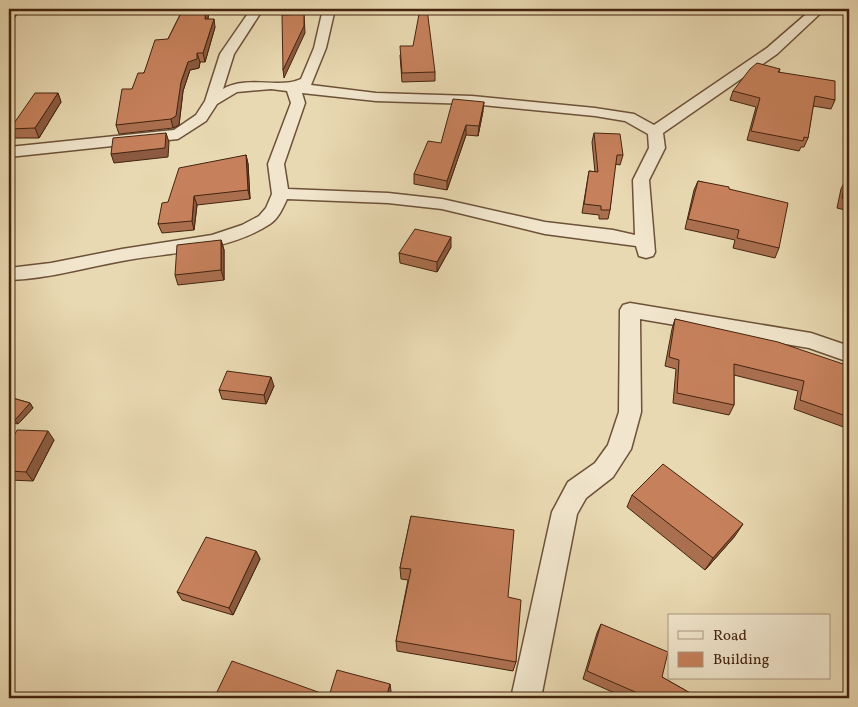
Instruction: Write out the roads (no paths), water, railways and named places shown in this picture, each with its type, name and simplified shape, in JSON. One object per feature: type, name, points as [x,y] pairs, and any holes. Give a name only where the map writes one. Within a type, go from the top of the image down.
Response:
[{"type":"street","points":[[9,15],[14,9]]},
{"type":"street","points":[[9,152],[178,134],[201,118],[212,101],[227,54],[257,9]]},
{"type":"street","points":[[294,88],[307,82],[320,48],[329,9]]},
{"type":"street","points":[[655,132],[743,69],[772,51],[819,9]]},
{"type":"street","points":[[212,101],[234,88],[271,85],[376,97],[472,100],[595,112],[629,117],[655,132]]},
{"type":"street","points":[[9,274],[28,273],[218,240],[266,219],[278,202],[280,194],[276,164],[298,103],[294,88]]},
{"type":"street","points":[[280,194],[388,198],[442,204],[545,228],[612,236],[640,246],[642,219],[641,180],[657,148],[655,132]]},
{"type":"street","points":[[526,698],[565,512],[577,490],[604,470],[618,449],[630,412],[630,310],[811,341],[849,354]]}]
